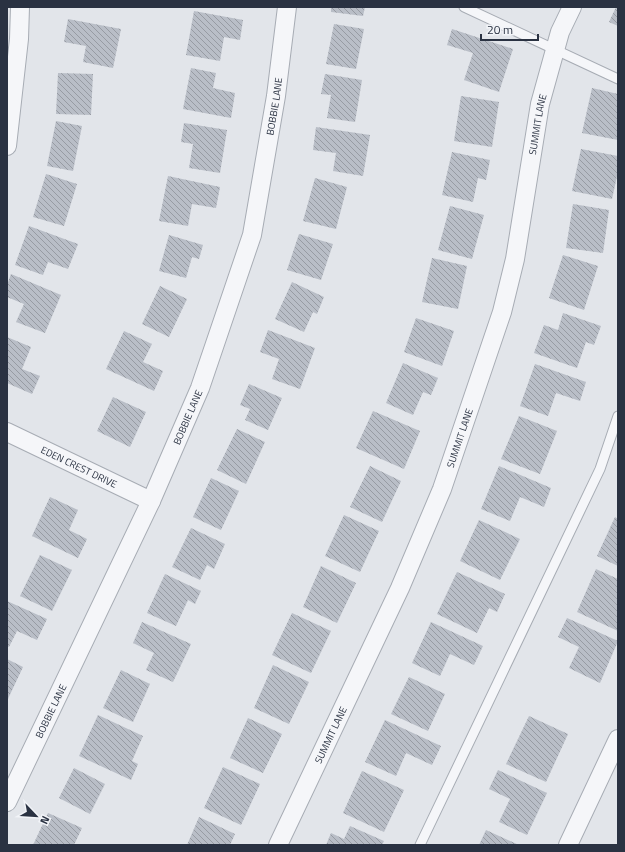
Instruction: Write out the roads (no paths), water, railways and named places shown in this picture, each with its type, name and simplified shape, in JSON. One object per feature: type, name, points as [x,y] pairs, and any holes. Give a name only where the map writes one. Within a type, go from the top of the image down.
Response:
[{"type":"street","points":[[7,146],[19,38],[20,7]]},
{"type":"street","name":"BOBBIE LANE","points":[[7,802],[151,501],[200,388],[252,235],[276,96],[287,7]]},
{"type":"street","name":"SUMMIT LANE","points":[[278,845],[400,588],[442,489],[502,312],[515,258],[540,104],[560,32],[572,7]]},
{"type":"street","name":"EDEN CREST DRIVE","points":[[7,432],[151,501]]},
{"type":"street","points":[[568,845],[618,739]]},
{"type":"lane","points":[[464,7],[618,79]]},
{"type":"lane","points":[[420,845],[600,469],[618,416]]}]
